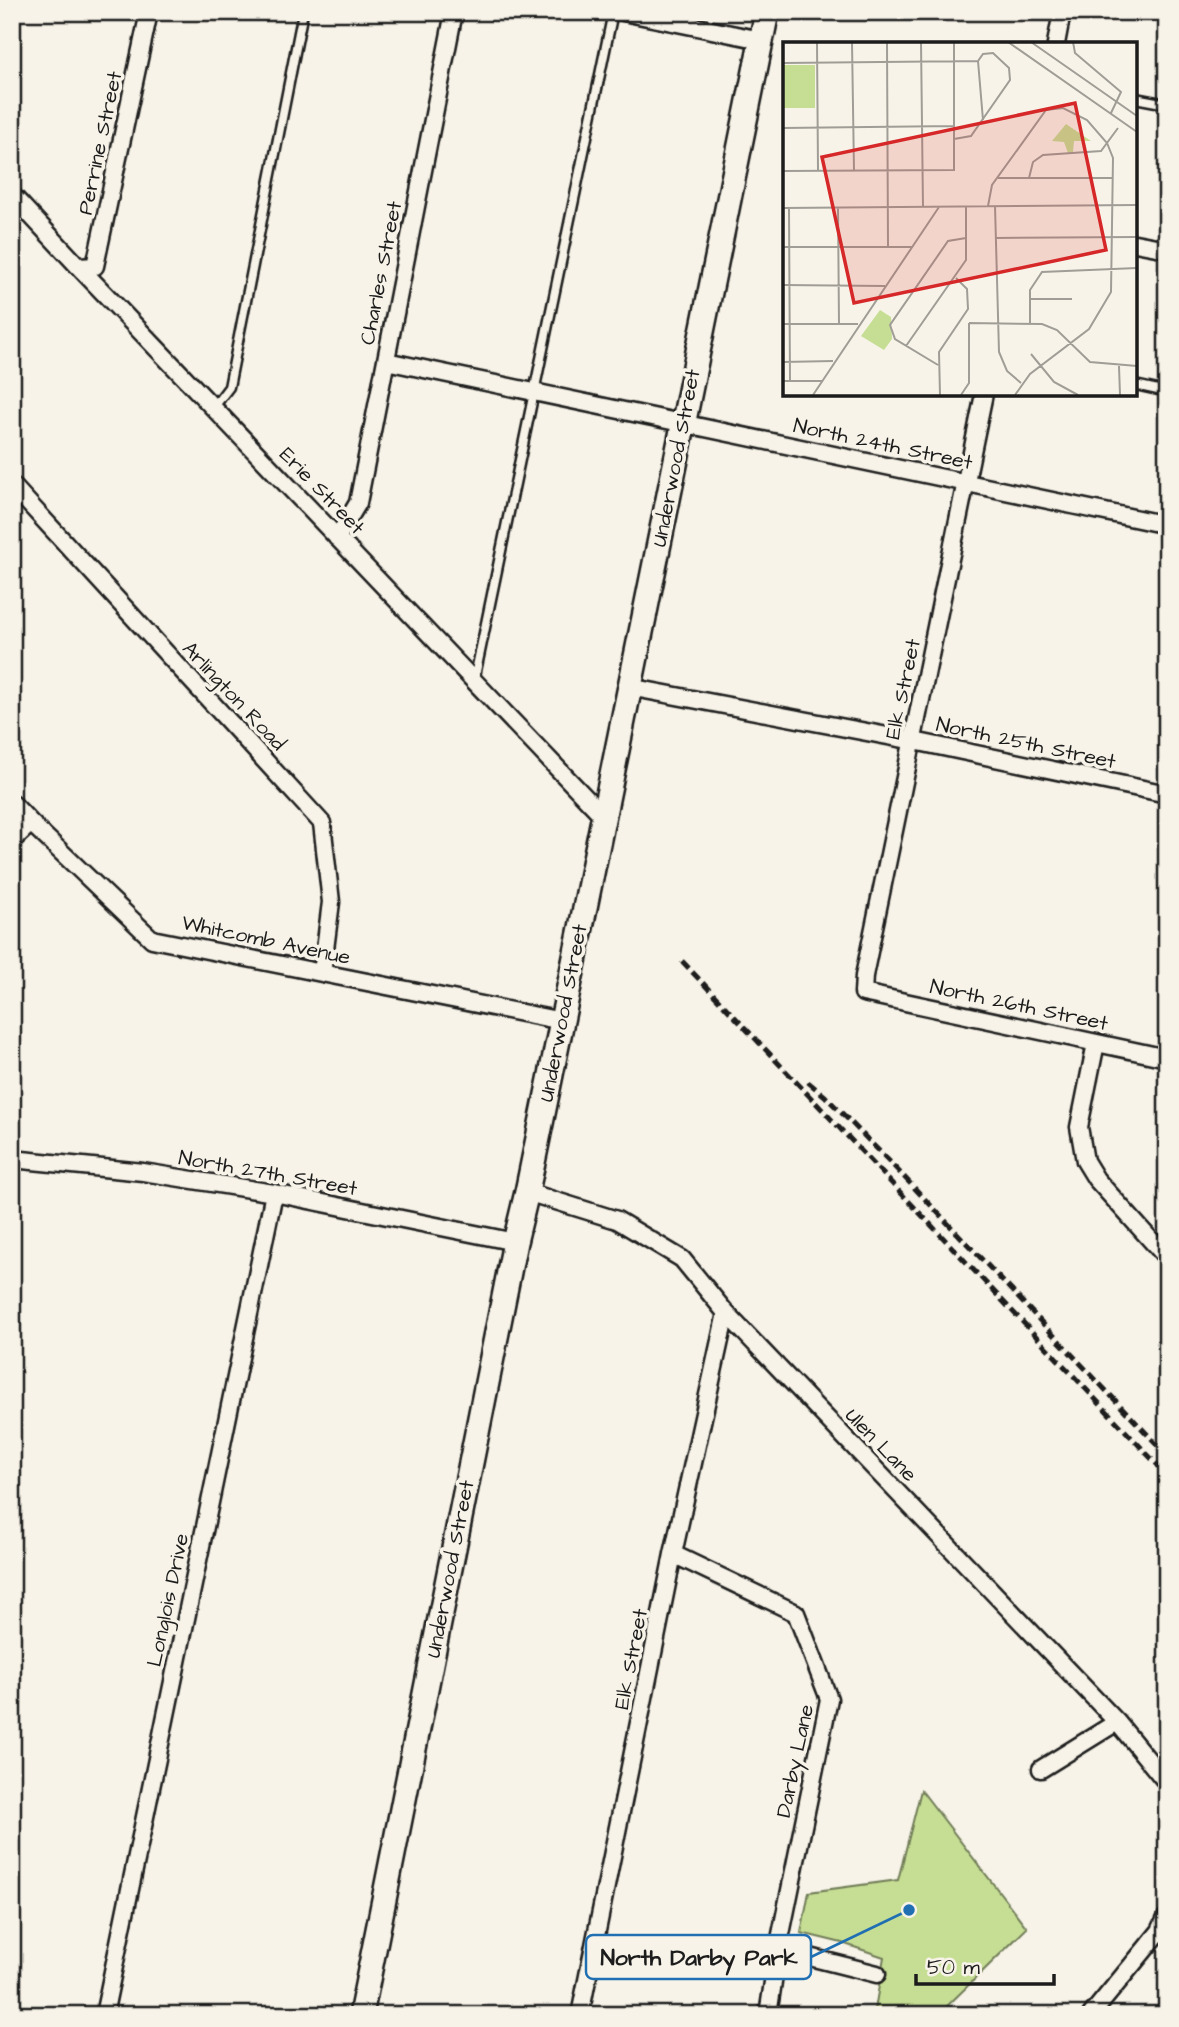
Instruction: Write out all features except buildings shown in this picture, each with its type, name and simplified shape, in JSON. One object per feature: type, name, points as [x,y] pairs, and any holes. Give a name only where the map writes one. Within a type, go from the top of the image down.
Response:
[{"type":"street","name":"Perrine Street","points":[[79,267],[95,266],[149,12]]},
{"type":"street","name":"Charles Street","points":[[337,538],[358,503],[454,12]]},
{"type":"street","points":[[623,12],[761,40]]},
{"type":"street","name":"Underwood Street","points":[[361,2015],[515,1242],[767,12]]},
{"type":"street","points":[[1056,42],[1062,12]]},
{"type":"street","name":"Erie Street","points":[[12,195],[603,816]]},
{"type":"street","points":[[1137,243],[1167,249]]},
{"type":"street","name":"North 24th Street","points":[[386,360],[1167,525]]},
{"type":"street","name":"Elk Street","points":[[863,993],[864,976],[984,396]]},
{"type":"street","name":"Arlington Road","points":[[12,485],[322,823],[331,902],[321,973]]},
{"type":"street","name":"North 25th Street","points":[[629,687],[914,741],[1167,794]]},
{"type":"street","name":"Whitcomb Avenue","points":[[12,803],[152,939],[562,1021]]},
{"type":"street","points":[[12,841],[31,823]]},
{"type":"street","name":"North 26th Street","points":[[863,993],[1167,1058]]},
{"type":"street","points":[[1096,1043],[1079,1127],[1085,1161],[1096,1179],[1167,1258]]},
{"type":"street","name":"North 27th Street","points":[[12,1159],[143,1172],[274,1193],[515,1242]]},
{"type":"street","name":"Ulen Lane","points":[[527,1192],[617,1220],[682,1259],[726,1313],[1117,1722],[1167,1783]]},
{"type":"street","name":"Longlois Drive","points":[[104,2015],[274,1193]]},
{"type":"street","name":"Elk Street","points":[[580,2015],[673,1555],[726,1313]]},
{"type":"street","name":"Darby Lane","points":[[673,1555],[796,1613],[829,1699],[778,1949],[768,2015]]},
{"type":"street","points":[[1041,1769],[1117,1722]]},
{"type":"street","points":[[1091,2015],[1160,1931],[1167,1916]]},
{"type":"street","points":[[778,1949],[877,1974]]},
{"type":"lane","points":[[213,408],[229,387],[303,12]]},
{"type":"lane","points":[[474,681],[612,12]]},
{"type":"lane","points":[[1137,98],[1167,104]]},
{"type":"lane","points":[[1137,385],[1167,392]]},
{"type":"green space","points":[[921,1790],[1027,1928],[938,2015],[874,2015],[884,1957],[801,1933],[809,1892],[898,1880]]},
{"type":"railway","points":[[682,961],[1167,1475]]},
{"type":"railway","points":[[808,1082],[888,1160],[1167,1455]]},
{"type":"place","name":"North Darby Park","points":[[909,1910]]}]
